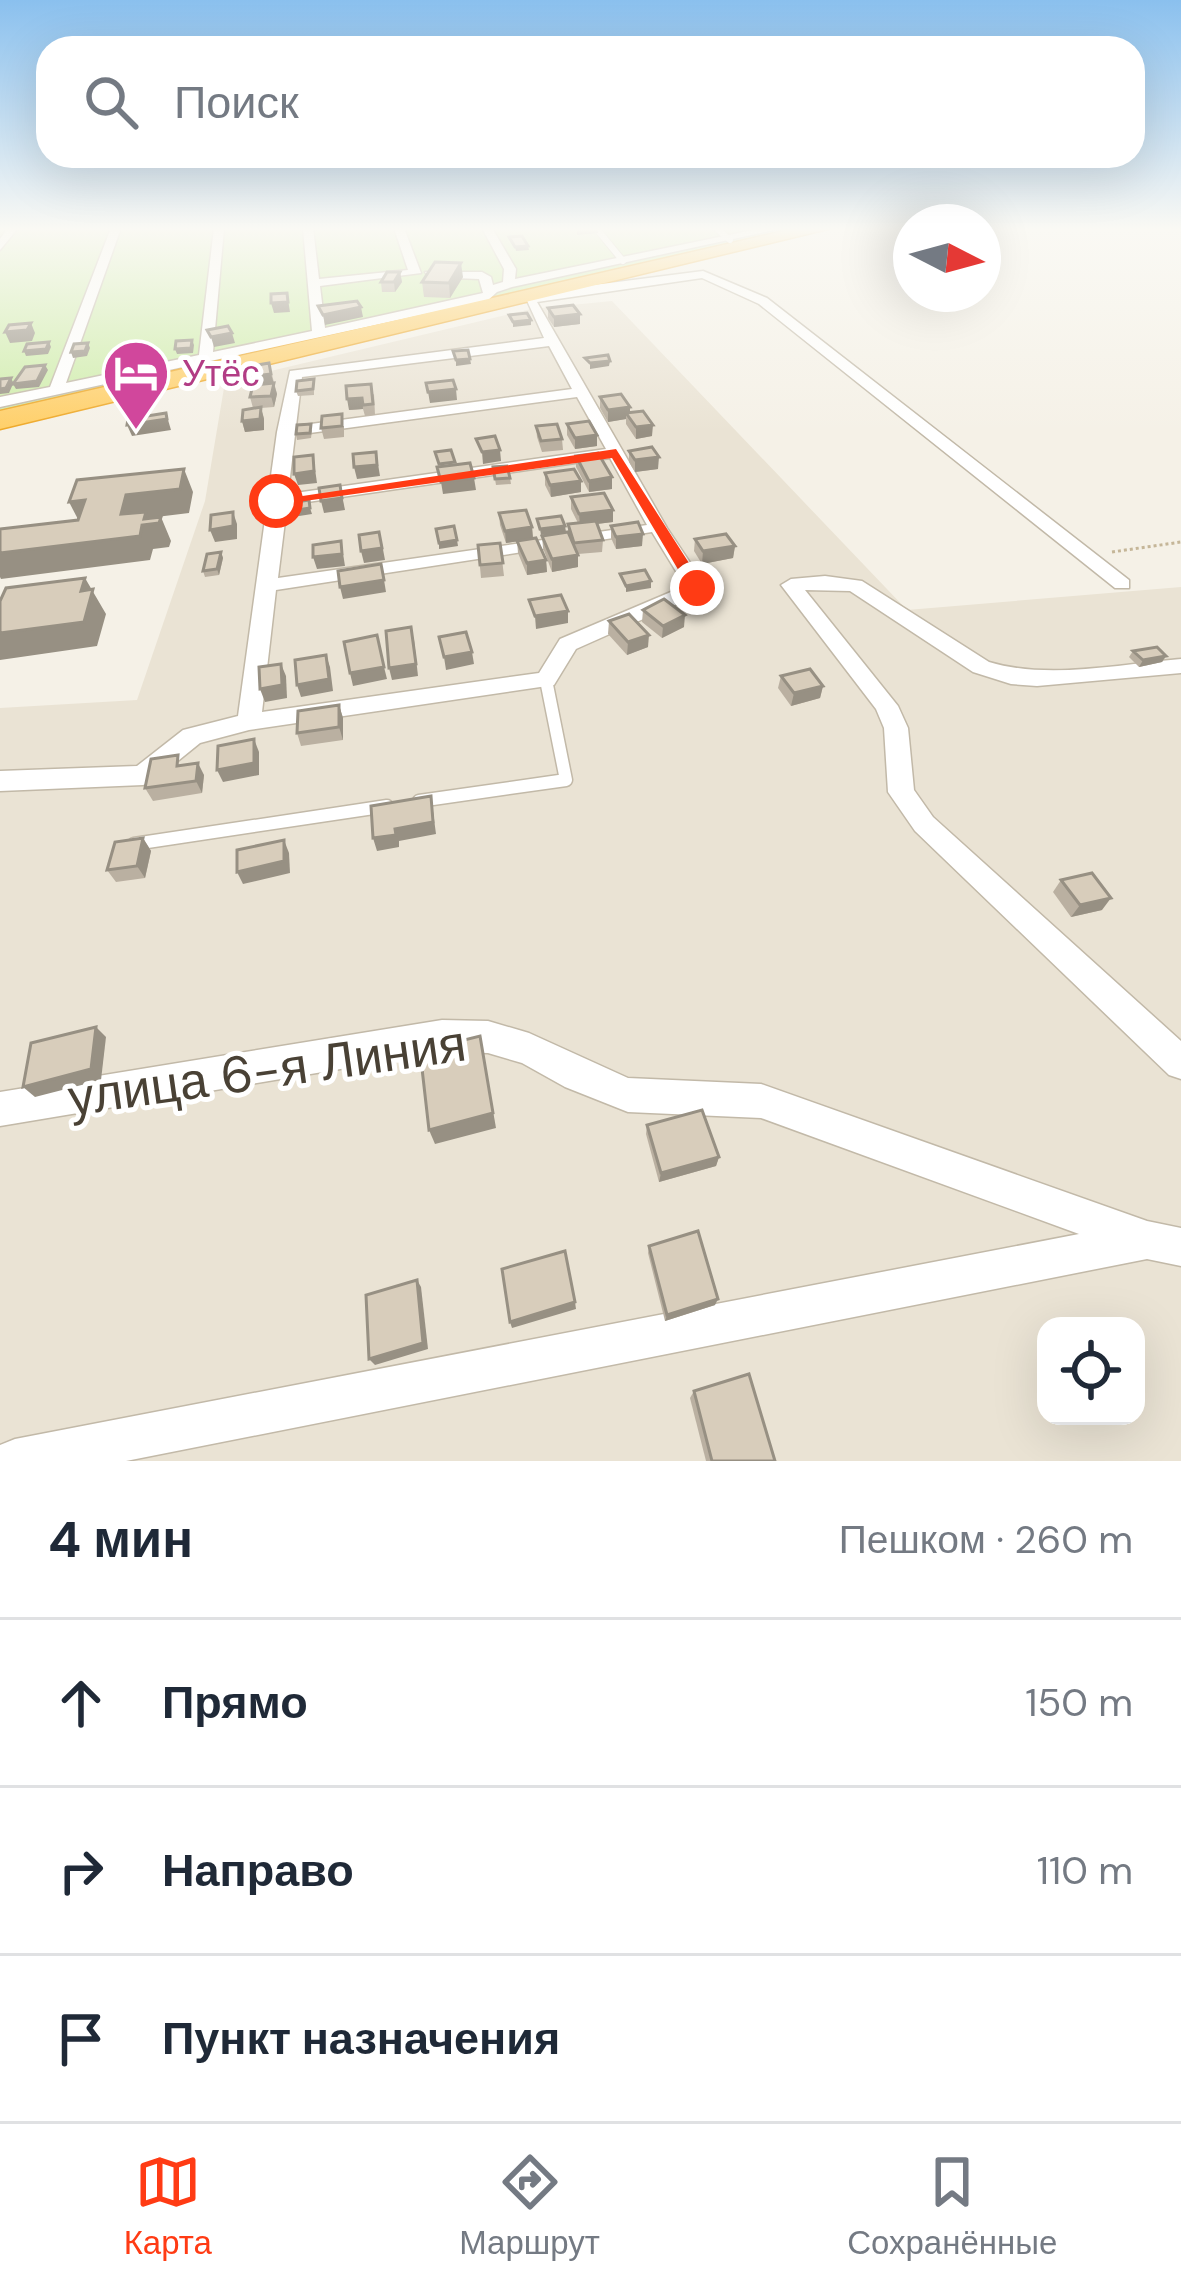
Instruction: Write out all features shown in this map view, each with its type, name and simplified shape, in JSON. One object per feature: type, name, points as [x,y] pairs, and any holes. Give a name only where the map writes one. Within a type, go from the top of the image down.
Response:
[{"type":"highway","points":[[0,420],[504,296]]},
{"type":"street","points":[[56,390],[91,296]]},
{"type":"street","points":[[206,356],[212,296]]},
{"type":"street","points":[[313,296],[320,335]]},
{"type":"street","points":[[0,402],[482,300],[482,296]]},
{"type":"street","points":[[0,782],[143,775],[192,736],[249,722],[546,680],[568,644],[697,588],[524,296]]},
{"type":"street","points":[[753,296],[1122,584]]},
{"type":"street","points":[[249,722],[296,374],[554,341]]},
{"type":"street","points":[[285,431],[582,392]]},
{"type":"street","points":[[276,501],[616,453]]},
{"type":"street","points":[[266,586],[658,527]]},
{"type":"street","points":[[1181,666],[1010,676],[981,667],[855,585],[825,581],[790,585],[886,706],[896,728],[901,792],[924,824],[1181,1063]]},
{"type":"street","name":"улица 6-я Линия","points":[[0,1109],[442,1036],[488,1037],[529,1049],[628,1095],[761,1101],[1164,1244]]},
{"type":"street","points":[[15,1461],[1164,1244]]},
{"type":"lane","points":[[121,846],[566,779],[546,680]]},
{"type":"path","points":[[1073,545],[1117,553],[1181,542]]},
{"type":"shaded area","points":[[612,301],[907,610],[1181,587],[1181,1461],[0,1461],[0,708],[137,700],[205,501],[225,382],[531,309]]},
{"type":"green space","points":[[0,296],[510,296],[0,415]]},
{"type":"building","points":[[271,296],[287,296],[288,302],[271,303]]},
{"type":"building","points":[[357,301],[361,307],[323,315],[318,306]]},
{"type":"building","points":[[573,305],[580,314],[554,317],[548,308]]},
{"type":"building","points":[[527,313],[531,320],[513,322],[509,315]]},
{"type":"building","points":[[31,323],[27,330],[5,332],[9,325]]},
{"type":"building","points":[[228,326],[232,333],[211,337],[207,330]]},
{"type":"building","points":[[192,340],[191,348],[175,349],[176,341]]},
{"type":"building","points":[[49,342],[46,349],[24,351],[27,344]]},
{"type":"building","points":[[88,343],[85,351],[71,352],[74,344]]},
{"type":"building","points":[[468,350],[470,359],[456,360],[453,351]]},
{"type":"building","points":[[608,355],[610,361],[590,363],[585,358]]},
{"type":"building","points":[[269,363],[271,374],[254,376],[252,366]]},
{"type":"building","points":[[45,365],[37,381],[13,384],[25,367]]},
{"type":"building","points":[[314,379],[313,389],[296,391],[297,381]]},
{"type":"building","points":[[453,380],[456,389],[428,392],[426,383]]},
{"type":"building","points":[[274,383],[271,396],[250,397],[253,385]]},
{"type":"building","points":[[371,384],[373,404],[363,405],[362,398],[347,399],[346,386]]},
{"type":"building","points":[[621,394],[630,407],[608,410],[600,397]]},
{"type":"building","points":[[261,407],[260,419],[242,421],[243,410]]},
{"type":"building","points":[[643,411],[653,425],[636,427],[626,413]]},
{"type":"building","points":[[166,413],[167,419],[127,425],[128,419]]},
{"type":"building","points":[[342,414],[342,426],[321,428],[322,416]]},
{"type":"building","points":[[589,421],[597,435],[575,438],[567,424]]},
{"type":"building","points":[[311,424],[310,433],[296,434],[297,425]]},
{"type":"building","points":[[557,424],[562,439],[541,441],[536,426]]},
{"type":"building","points":[[495,436],[500,450],[482,452],[476,439]]},
{"type":"building","points":[[652,447],[659,457],[635,460],[629,451]]},
{"type":"building","points":[[451,450],[455,462],[439,464],[435,452]]},
{"type":"building","points":[[376,452],[377,465],[354,467],[353,454]]},
{"type":"building","points":[[598,453],[612,477],[589,481],[576,456]]},
{"type":"building","points":[[313,455],[314,471],[294,474],[294,457]]},
{"type":"building","points":[[470,463],[474,478],[441,482],[437,467]]},
{"type":"building","points":[[507,466],[510,478],[495,479],[493,467]]},
{"type":"building","points":[[184,469],[180,489],[126,495],[121,514],[146,512],[144,519],[161,517],[159,523],[142,525],[140,536],[0,553],[0,529],[78,520],[85,500],[69,502],[77,480]]},
{"type":"building","points":[[574,469],[581,481],[550,485],[545,473]]},
{"type":"building","points":[[340,485],[342,498],[321,501],[319,488]]},
{"type":"building","points":[[604,493],[613,510],[579,514],[571,497]]},
{"type":"building","points":[[309,500],[310,508],[278,513],[277,505]]},
{"type":"building","points":[[526,510],[532,527],[505,531],[499,513]]},
{"type":"building","points":[[233,512],[233,526],[210,530],[211,515]]},
{"type":"building","points":[[561,516],[565,526],[540,529],[537,519]]},
{"type":"building","points":[[596,521],[603,540],[574,543],[568,524]]},
{"type":"building","points":[[638,522],[643,534],[616,537],[611,526]]},
{"type":"building","points":[[454,526],[457,540],[439,543],[436,529]]},
{"type":"building","points":[[379,532],[382,548],[361,551],[359,535]]},
{"type":"building","points":[[568,532],[578,555],[552,559],[542,536]]},
{"type":"building","points":[[726,534],[735,546],[703,551],[695,539]]},
{"type":"building","points":[[536,538],[546,560],[527,563],[517,541]]},
{"type":"building","points":[[341,541],[342,554],[313,557],[313,545]]},
{"type":"building","points":[[500,543],[503,563],[480,565],[478,545]]},
{"type":"building","points":[[221,552],[217,569],[203,571],[207,554]]},
{"type":"building","points":[[381,564],[384,580],[340,587],[338,571]]},
{"type":"building","points":[[645,570],[651,581],[626,586],[620,574]]},
{"type":"building","points":[[85,578],[81,591],[93,589],[84,622],[0,633],[0,601],[6,588]]},
{"type":"building","points":[[561,595],[568,611],[535,616],[529,600]]},
{"type":"building","points":[[664,599],[685,615],[663,626],[643,610]]},
{"type":"building","points":[[629,614],[649,635],[628,642],[609,621]]},
{"type":"building","points":[[411,627],[416,664],[389,668],[386,631]]},
{"type":"building","points":[[466,632],[472,652],[444,657],[439,637]]},
{"type":"building","points":[[377,635],[384,667],[350,673],[344,642]]},
{"type":"building","points":[[1157,647],[1166,656],[1143,660],[1133,651]]},
{"type":"building","points":[[326,655],[329,679],[297,685],[295,660]]},
{"type":"building","points":[[281,664],[282,685],[260,689],[259,667]]},
{"type":"building","points":[[810,669],[823,686],[794,693],[781,676]]},
{"type":"building","points":[[339,705],[339,727],[297,733],[298,711]]},
{"type":"building","points":[[254,739],[254,763],[217,770],[218,746]]},
{"type":"building","points":[[178,755],[177,766],[198,763],[196,781],[145,788],[151,759]]},
{"type":"building","points":[[431,796],[433,822],[373,838],[371,806]]},
{"type":"building","points":[[143,838],[137,866],[107,870],[115,842]]},
{"type":"building","points":[[284,840],[284,861],[237,872],[237,850]]},
{"type":"building","points":[[1092,873],[1111,898],[1080,905],[1061,880]]},
{"type":"building","points":[[96,1027],[91,1069],[23,1087],[31,1043]]},
{"type":"building","points":[[480,1036],[493,1113],[429,1130],[420,1051]]},
{"type":"building","points":[[702,1110],[719,1157],[661,1173],[647,1125]]},
{"type":"building","points":[[698,1231],[718,1299],[667,1315],[649,1246]]},
{"type":"building","points":[[565,1251],[575,1302],[510,1322],[502,1269]]},
{"type":"building","points":[[417,1280],[423,1343],[369,1359],[366,1295]]},
{"type":"building","points":[[749,1374],[775,1461],[712,1461],[694,1391]]},
{"type":"place","name":"Утёс","points":[[136,432]]},
{"type":"route","points":[[276,501],[616,453],[697,588]]}]
